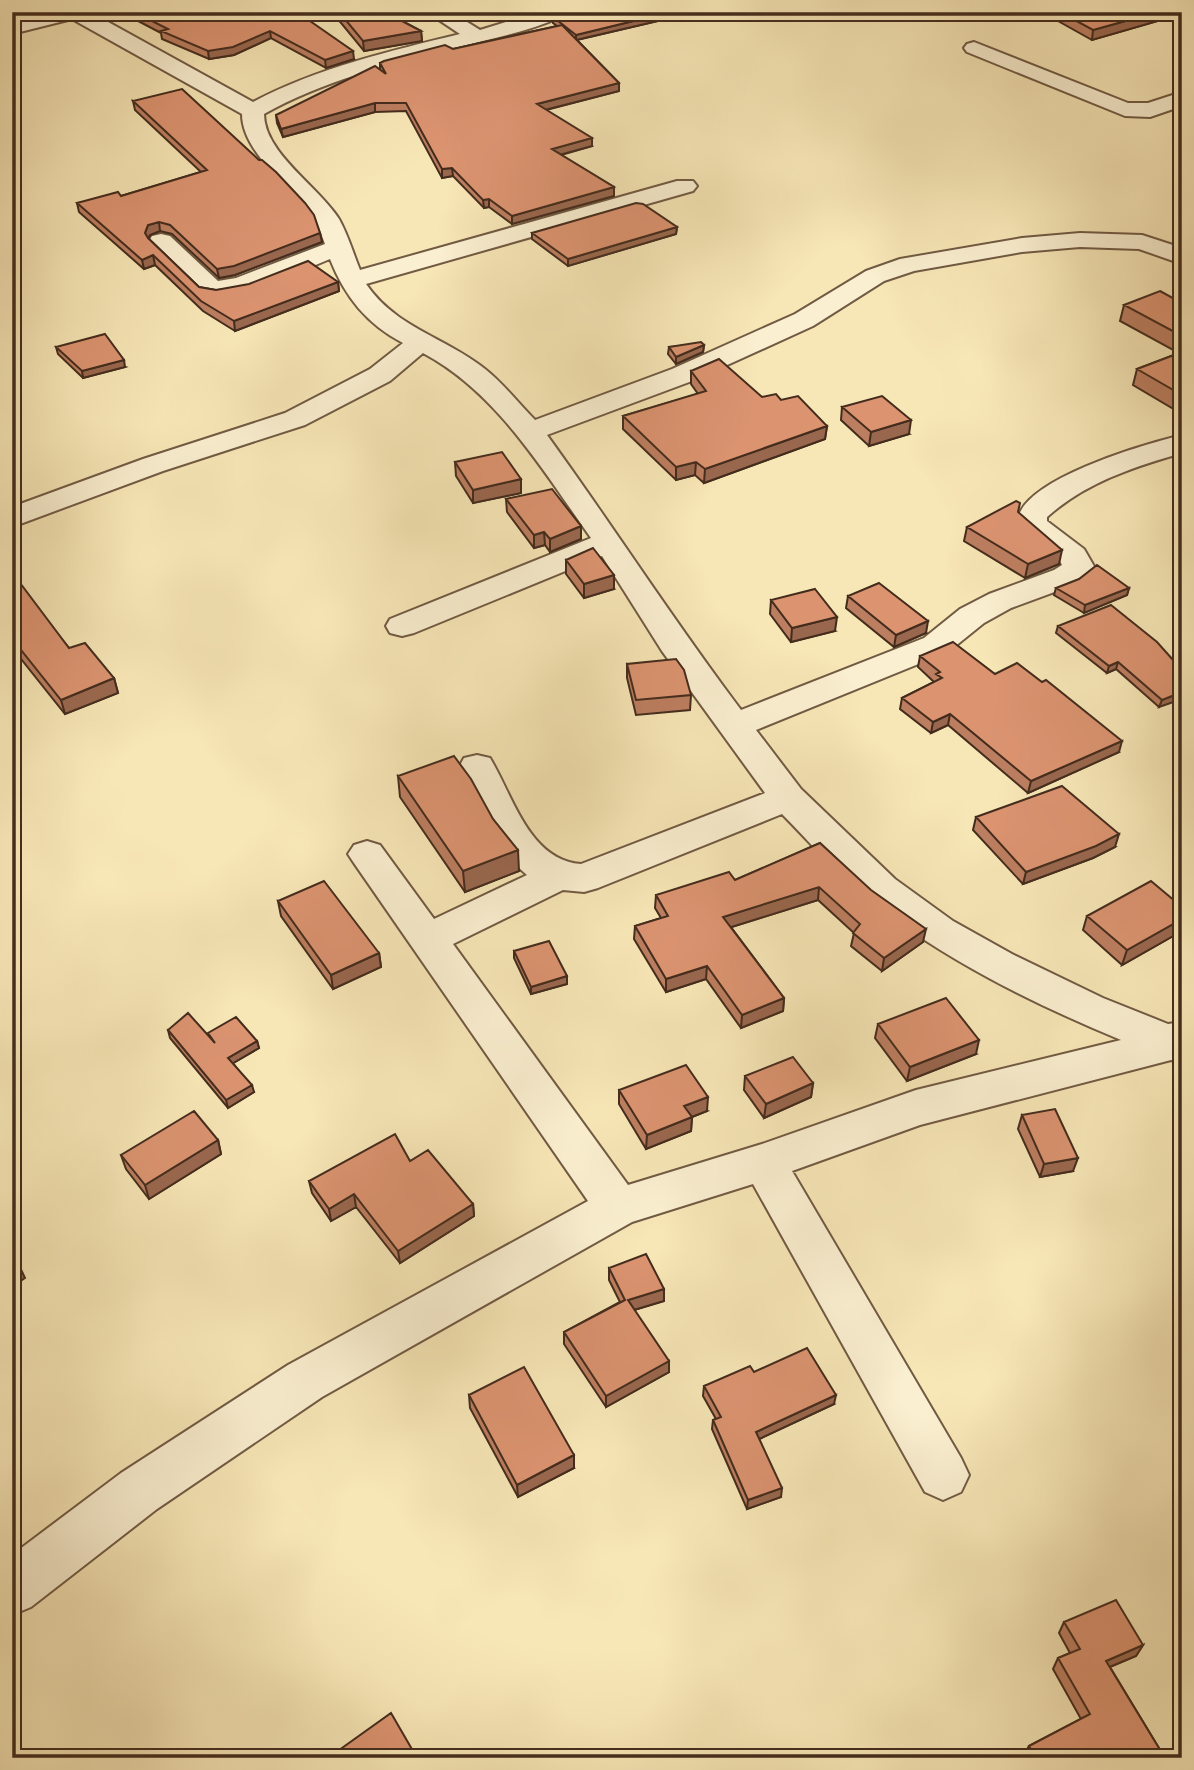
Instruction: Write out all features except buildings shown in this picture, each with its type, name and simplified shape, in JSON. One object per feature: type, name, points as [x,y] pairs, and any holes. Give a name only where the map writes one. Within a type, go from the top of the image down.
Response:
[{"type":"street","points":[[12,28],[75,12],[253,111]]},
{"type":"street","points":[[437,12],[477,36]]},
{"type":"street","points":[[253,111],[319,82],[405,54],[556,12]]},
{"type":"street","points":[[974,48],[1125,108],[1150,110],[1182,98]]},
{"type":"street","points":[[253,111],[253,125],[271,154],[328,221],[351,280],[370,308],[419,343],[447,355],[477,376],[530,432],[609,542],[674,644],[788,797],[881,889],[939,931],[998,965],[1088,1009],[1179,1040]]},
{"type":"street","points":[[351,280],[685,186]]},
{"type":"street","points":[[530,432],[682,375],[804,320],[875,276],[909,264],[1022,245],[1080,240],[1142,242],[1182,257]]},
{"type":"street","points":[[162,241],[212,290],[242,285],[339,247]]},
{"type":"street","points":[[12,518],[153,465],[295,419],[380,375],[419,343]]},
{"type":"street","points":[[735,725],[936,645],[972,616],[1000,601],[1065,577],[1079,568],[1073,556],[1032,524],[1032,515],[1052,495],[1079,480],[1182,444]]},
{"type":"street","points":[[402,626],[609,542]]},
{"type":"street","points":[[477,767],[521,847],[532,861],[558,876],[569,879],[584,878],[788,797]]},
{"type":"street","points":[[368,854],[618,1207]]},
{"type":"street","points":[[428,939],[558,876]]},
{"type":"street","points":[[12,1588],[139,1491],[305,1381],[618,1207],[764,1162],[916,1108],[1179,1040]]},
{"type":"street","points":[[764,1162],[943,1475]]}]
